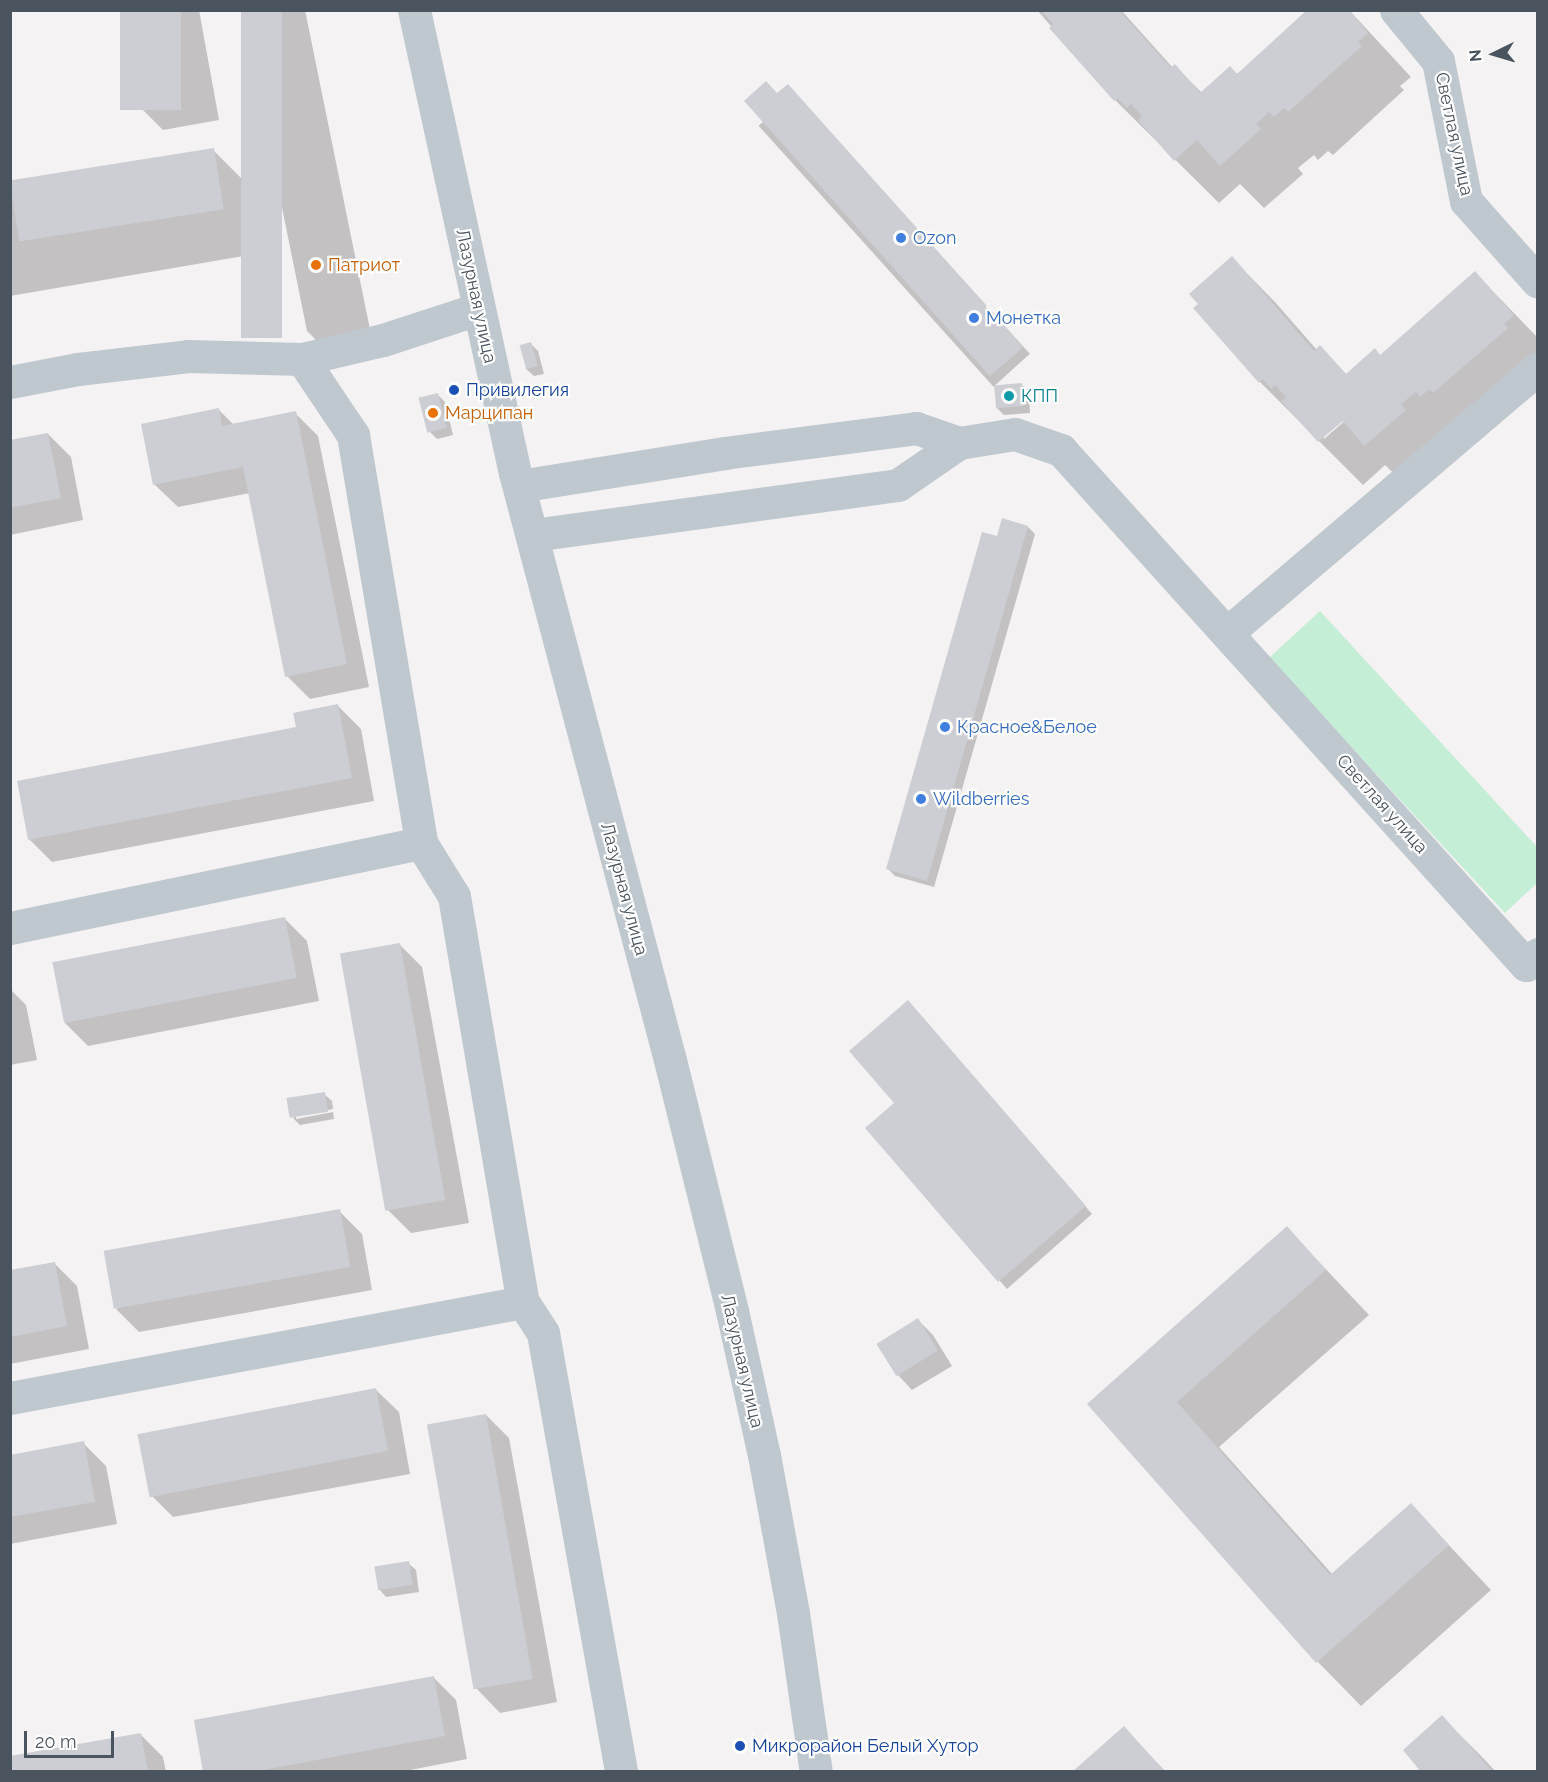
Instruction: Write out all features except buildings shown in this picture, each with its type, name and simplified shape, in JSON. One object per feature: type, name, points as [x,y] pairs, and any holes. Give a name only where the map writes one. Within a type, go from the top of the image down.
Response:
[{"type":"street","name":"Лазурная улица","points":[[414,10],[478,309],[519,486],[670,1060],[732,1311],[764,1455],[816,1772]]},
{"type":"street","name":"Светлая улица","points":[[1396,10],[1438,61],[1466,201],[1538,282]]},
{"type":"street","points":[[10,381],[78,369],[188,356],[302,359],[383,340],[478,309]]},
{"type":"street","points":[[302,359],[353,435],[421,843],[454,896],[523,1302],[543,1333],[621,1772]]},
{"type":"street","points":[[1227,633],[1538,368]]},
{"type":"street","points":[[519,486],[724,453],[916,428],[959,443]]},
{"type":"street","name":"Светлая улица","points":[[959,443],[1015,434],[1061,450],[1526,964],[1538,954]]},
{"type":"street","points":[[532,535],[898,485],[959,443]]},
{"type":"street","points":[[10,928],[421,843]]},
{"type":"street","points":[[10,1398],[523,1302]]},
{"type":"green space","points":[[1320,611],[1537,847],[1537,883],[1505,913],[1269,658]]},
{"type":"place","name":"Ozon","points":[[901,238]]},
{"type":"place","name":"Патриот","points":[[316,265]]},
{"type":"place","name":"Монетка","points":[[974,318]]},
{"type":"place","name":"Привилегия","points":[[454,390]]},
{"type":"place","name":"КПП","points":[[1009,396]]},
{"type":"place","name":"Марципан","points":[[433,413]]},
{"type":"place","name":"Красное&Белое","points":[[945,727]]},
{"type":"place","name":"Wildberries","points":[[921,799]]},
{"type":"place","name":"Микрорайон Белый Хутор","points":[[740,1746]]}]
